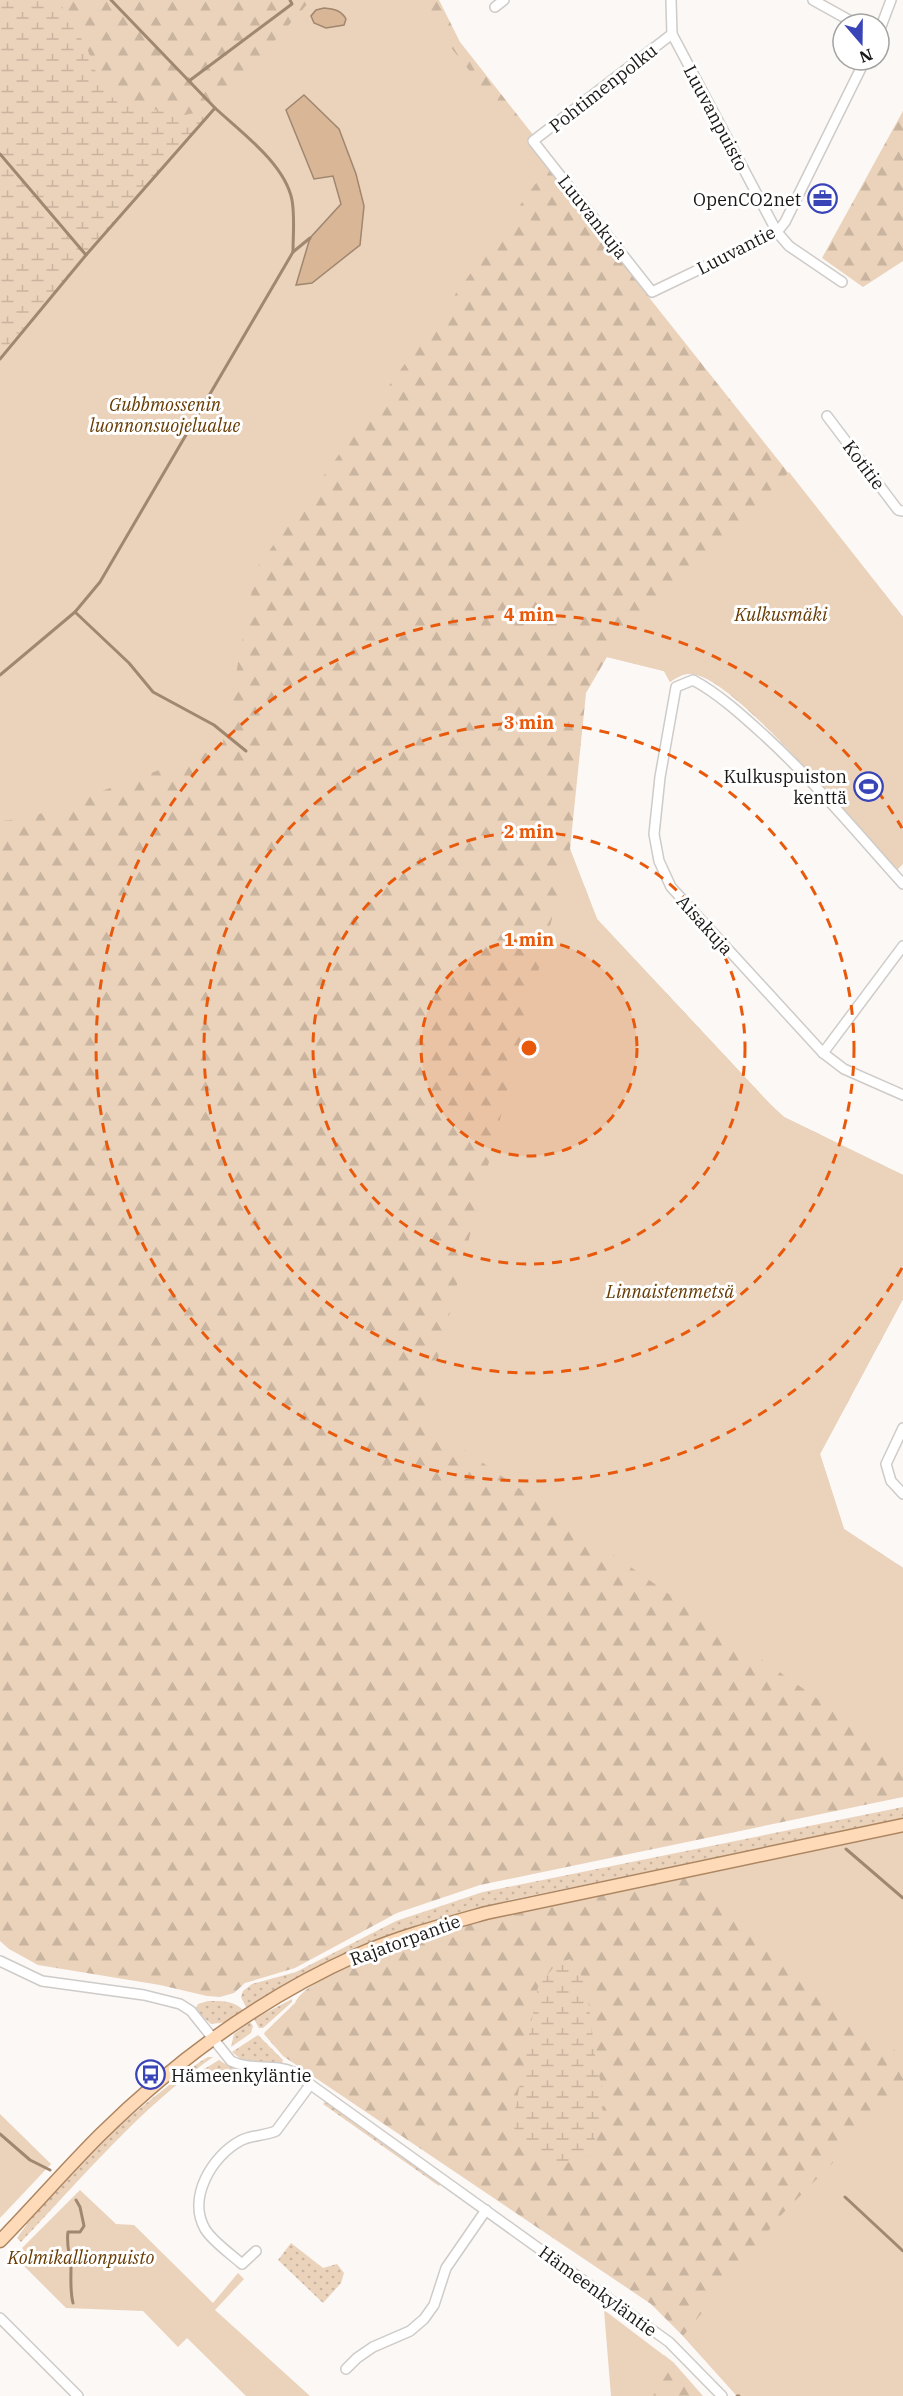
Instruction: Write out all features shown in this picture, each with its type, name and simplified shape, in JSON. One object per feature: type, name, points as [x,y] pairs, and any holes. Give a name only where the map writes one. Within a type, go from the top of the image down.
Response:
[{"type":"main road","name":"Rajatorpantie","points":[[0,2241],[101,2134],[170,2072],[212,2039],[278,1996],[357,1955],[425,1930],[552,1897],[903,1825]]},
{"type":"street","points":[[495,7],[504,0]]},
{"type":"street","name":"Luuvanpuisto","points":[[671,0],[672,34],[777,232],[789,246],[842,282]]},
{"type":"street","points":[[813,0],[834,12]]},
{"type":"street","name":"Pohtimenpolku","points":[[533,141],[672,34]]},
{"type":"street","name":"Luuvantie","points":[[652,292],[777,232],[785,222],[859,72]]},
{"type":"street","name":"Luuvankuja","points":[[533,141],[652,292]]},
{"type":"street","name":"Kotitie","points":[[827,416],[898,510],[903,511]]},
{"type":"street","name":"Aisakuja","points":[[903,884],[797,766],[749,722],[707,688],[693,680],[676,687],[660,777],[654,834],[659,861],[671,887],[823,1053],[844,1069],[903,1095]]},
{"type":"street","points":[[823,1053],[903,946]]},
{"type":"street","points":[[903,1428],[886,1464],[891,1481],[903,1494]]},
{"type":"street","name":"Hämeenkyläntie","points":[[0,1961],[42,1981],[173,2001],[190,2011],[235,2063],[281,2068],[293,2072],[669,2342],[722,2396]]},
{"type":"street","points":[[256,2251],[242,2264],[206,2230],[200,2209],[203,2184],[212,2164],[230,2147],[249,2137],[276,2131],[310,2085]]},
{"type":"street","points":[[346,2369],[373,2347],[410,2331],[424,2319],[434,2305],[441,2280],[451,2260],[486,2210]]},
{"type":"street","points":[[0,2318],[78,2396]]},
{"type":"green space","points":[[0,0],[439,0],[460,42],[534,136],[527,143],[630,269],[651,300],[903,617],[820,783],[778,738],[722,688],[705,678],[692,674],[680,676],[670,682],[664,671],[607,657],[586,693],[570,849],[597,919],[771,1105],[784,1117],[903,1175],[903,1299],[820,1454],[844,1529],[903,1568],[903,1797],[480,1885],[397,1913],[295,1968],[245,1983],[234,1993],[220,1997],[38,1965],[9,1949],[0,1941]]},
{"type":"green space","points":[[0,0],[58,0],[87,48],[101,86],[118,103],[185,115],[215,108],[0,675]]},
{"type":"green space","name":"Gubbmossenin luonnonsuojelualue","points":[[311,0],[413,0],[547,168],[256,569],[222,747],[28,818],[0,821],[0,355],[174,153]]},
{"type":"green space","points":[[903,111],[903,261],[863,287],[822,258]]},
{"type":"green space","name":"Kulkusmäki","points":[[789,472],[903,617],[903,864],[896,871],[798,759],[738,701],[712,682],[692,674],[677,677],[670,682],[664,671],[607,657]]},
{"type":"green space","name":"Linnaistenmetsä","points":[[570,849],[597,919],[771,1105],[784,1117],[903,1175],[903,1299],[820,1454],[844,1529],[903,1568],[903,1759],[422,1420]]},
{"type":"green space","points":[[903,1807],[903,1819],[510,1900],[446,1918],[382,1939],[247,2009],[241,1997],[243,1991],[252,1984],[296,1972],[396,1921],[483,1892]]},
{"type":"green space","points":[[903,1831],[903,2396],[737,2396],[651,2304],[283,2056],[264,2034],[307,1989],[330,1975],[431,1935],[514,1911]]},
{"type":"green space","points":[[903,1831],[903,2057],[772,1949],[694,1874]]},
{"type":"green space","points":[[570,1959],[581,1975],[588,1998],[596,2063],[605,2100],[591,2155],[566,2163],[545,2163],[512,2126],[538,1987],[556,1964]]},
{"type":"green space","points":[[292,1999],[292,2002],[263,2028],[259,2028],[254,2019]]},
{"type":"green space","points":[[208,2001],[232,2003],[244,2011],[228,2022],[211,2024],[195,2010],[198,2004]]},
{"type":"green space","points":[[250,2022],[253,2026],[251,2033],[231,2047],[234,2034]]},
{"type":"green space","points":[[258,2035],[283,2060],[282,2063],[242,2060],[232,2052]]},
{"type":"green space","points":[[208,2057],[213,2057],[186,2077],[136,2121],[21,2242],[17,2238],[49,2197],[84,2159],[163,2090]]},
{"type":"green space","points":[[219,2060],[238,2068],[279,2073],[298,2081],[296,2085],[279,2075],[201,2071]]},
{"type":"green space","points":[[903,2092],[903,2396],[737,2396],[683,2336],[783,2213]]},
{"type":"green space","points":[[326,2101],[442,2182],[439,2186],[323,2104]]},
{"type":"green space","points":[[0,2114],[51,2164],[0,2218]]},
{"type":"green space","name":"Kolmikallionpuisto","points":[[80,2190],[116,2224],[134,2225],[213,2303],[238,2273],[244,2279],[215,2310],[310,2396],[246,2396],[187,2338],[178,2347],[143,2311],[66,2308],[14,2256]]},
{"type":"green space","points":[[291,2243],[323,2268],[337,2264],[344,2273],[341,2283],[323,2303],[278,2260]]},
{"type":"green space","points":[[604,2310],[674,2363],[653,2396],[611,2396]]},
{"type":"green space","points":[[664,2355],[674,2363],[703,2396],[626,2396]]},
{"type":"shaded area","points":[[324,8],[342,14],[346,19],[344,25],[326,28],[314,23],[311,16],[316,10]]},
{"type":"shaded area","points":[[304,95],[339,129],[356,174],[364,206],[360,245],[312,283],[296,285],[310,238],[341,204],[333,176],[314,179],[286,110]]},
{"type":"waterway","points":[[0,359],[86,255],[215,108],[111,0]]},
{"type":"waterway","points":[[189,81],[292,4],[290,0]]},
{"type":"waterway","points":[[215,108],[249,138],[281,174],[288,187],[293,206],[293,252]]},
{"type":"waterway","points":[[0,154],[86,255]]},
{"type":"waterway","points":[[0,675],[75,612],[100,582],[293,252],[310,238]]},
{"type":"waterway","points":[[75,612],[129,663],[153,692],[214,725],[246,751]]},
{"type":"waterway","points":[[846,1849],[903,1898]]},
{"type":"waterway","points":[[0,2134],[30,2160],[50,2170]]},
{"type":"waterway","points":[[845,2197],[903,2251]]},
{"type":"waterway","points":[[73,2303],[68,2232],[80,2232],[84,2226],[76,2200]]},
{"type":"place","name":"OpenCO2net","points":[[822,199]]},
{"type":"place","name":"Kulkuspuiston kenttä","points":[[868,786]]},
{"type":"place","name":"Hämeenkyläntie","points":[[150,2075]]}]
